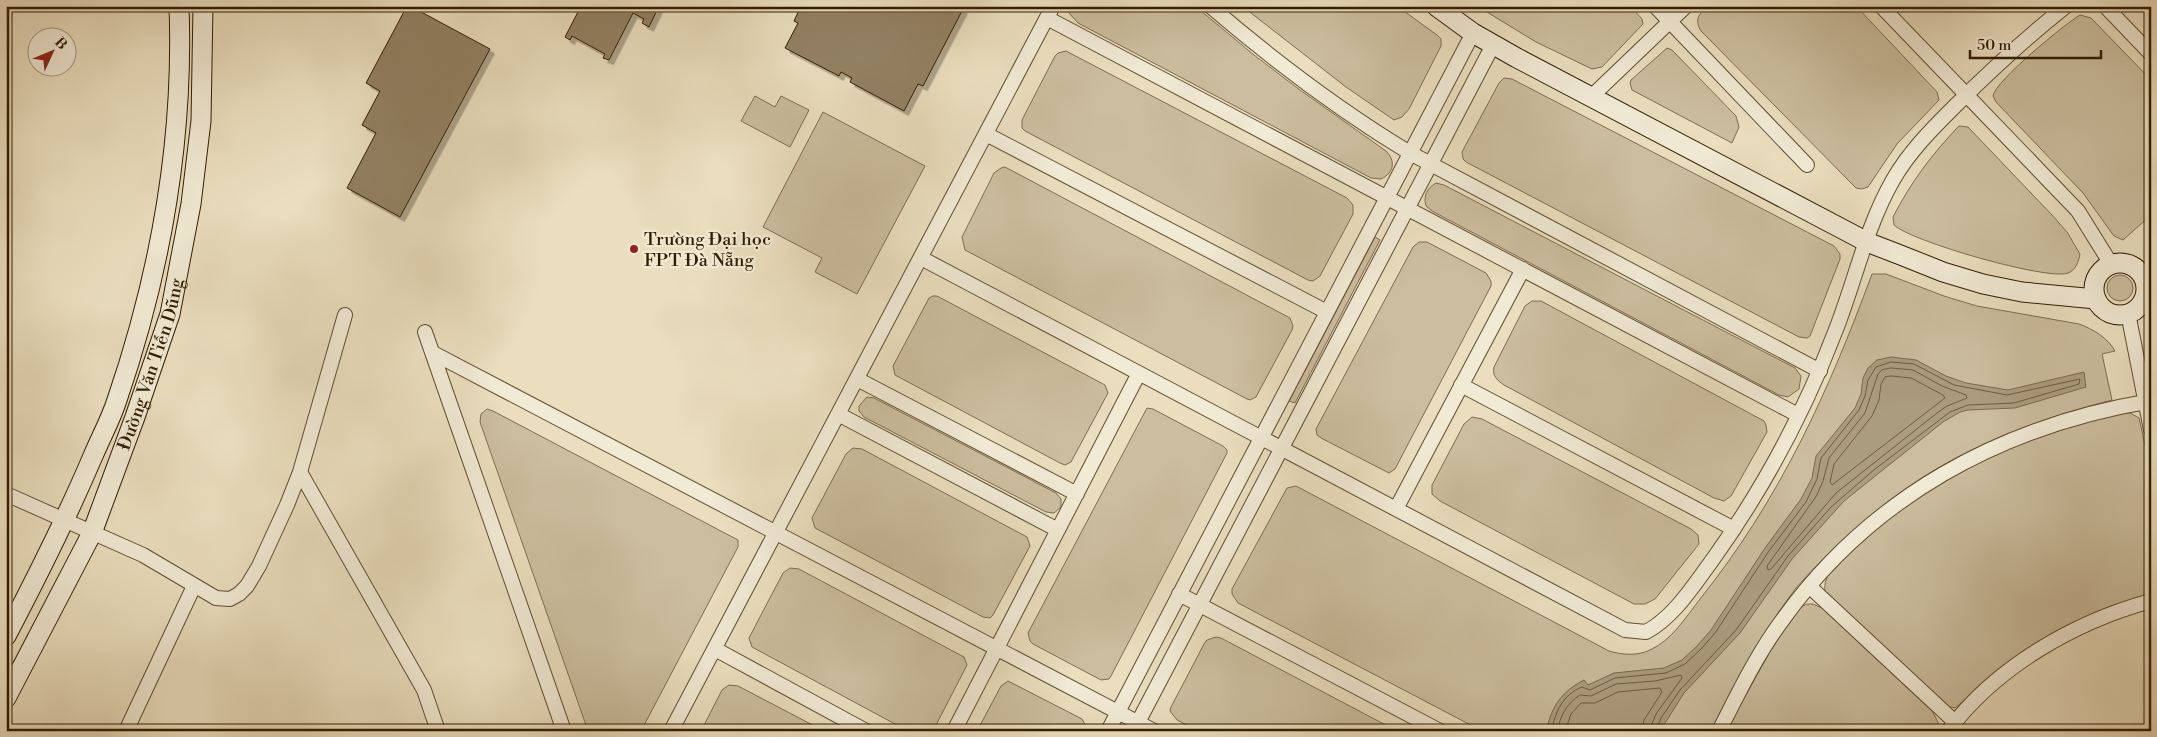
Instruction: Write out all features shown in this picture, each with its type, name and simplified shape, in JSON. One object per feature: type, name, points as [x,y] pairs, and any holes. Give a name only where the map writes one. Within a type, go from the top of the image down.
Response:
[{"type":"street","name":"Đường Văn Tiến Dũng","points":[[6,636],[66,521],[117,401],[145,305],[168,198],[178,115],[179,6]]},
{"type":"street","name":"Đường Văn Tiến Dũng","points":[[6,698],[92,533],[135,417],[170,314],[191,204],[201,121],[203,6]]},
{"type":"street","points":[[1210,6],[1321,94],[1364,125],[1430,165],[1820,370]]},
{"type":"street","points":[[1436,6],[1493,46],[1592,96],[1868,242],[1943,272],[1983,284],[2022,292],[2096,299]]},
{"type":"street","points":[[1655,6],[1807,164]]},
{"type":"street","points":[[1592,96],[1686,6]]},
{"type":"street","points":[[1881,6],[2078,211],[2111,264]]},
{"type":"street","points":[[921,258],[1616,625],[1632,632],[1646,632],[1669,614],[1696,582],[1734,529],[1782,448],[1820,370],[1844,310],[1884,197],[1901,166],[1922,139],[1966,95],[2012,52],[2066,6]]},
{"type":"street","points":[[2105,6],[2151,54]]},
{"type":"street","points":[[671,731],[1050,12],[1387,197],[1798,415]]},
{"type":"street","points":[[1108,731],[1473,32]]},
{"type":"street","points":[[1136,727],[1493,46]]},
{"type":"street","points":[[986,134],[1327,312]]},
{"type":"street","points":[[2111,264],[2145,265],[2145,295],[2138,308],[2128,313],[2112,313],[2103,308],[2096,299],[2094,289],[2096,279],[2102,270],[2111,264]]},
{"type":"street","points":[[1396,509],[1523,269]]},
{"type":"street","points":[[2128,313],[2148,401],[2151,430]]},
{"type":"street","points":[[6,494],[143,555],[216,598],[230,599],[247,586],[259,566],[287,505],[300,472],[345,316]]},
{"type":"street","points":[[425,332],[564,731]]},
{"type":"street","points":[[433,353],[1118,712],[1136,727],[1154,731]]},
{"type":"street","points":[[954,731],[1139,373]]},
{"type":"street","points":[[857,379],[1077,494]]},
{"type":"street","points":[[1461,385],[1734,529]]},
{"type":"street","points":[[1719,731],[1765,646],[1794,604],[1839,554],[1873,523],[1912,493],[1957,465],[2029,432],[2082,416],[2148,401]]},
{"type":"street","points":[[838,414],[1058,530]]},
{"type":"street","points":[[300,472],[424,690],[438,731]]},
{"type":"street","points":[[287,505],[298,500],[320,506]]},
{"type":"street","points":[[126,731],[194,586]]},
{"type":"street","points":[[1809,586],[1951,726],[1992,685],[2039,650],[2085,624],[2151,601]]},
{"type":"street","points":[[1179,594],[1440,731]]},
{"type":"street","points":[[715,649],[866,731]]},
{"type":"shaded area","points":[[1068,6],[1195,6],[1300,90],[1386,151],[1392,163],[1389,174],[1381,179],[1371,178],[1078,23],[1069,13]]},
{"type":"shaded area","points":[[1242,6],[1397,6],[1437,35],[1441,39],[1441,46],[1409,109],[1402,117],[1394,120],[1346,87]]},
{"type":"shaded area","points":[[1477,6],[1630,6],[1642,19],[1643,24],[1602,67],[1592,69],[1536,42]]},
{"type":"shaded area","points":[[1707,6],[1856,6],[1937,92],[1939,100],[1897,144],[1868,187],[1856,188],[1701,31],[1698,17]]},
{"type":"shaded area","points":[[2080,15],[2091,18],[2151,80],[2151,215],[2123,240],[2114,236],[2083,193],[1996,102],[1993,96],[2005,78],[2017,66],[2060,29]]},
{"type":"shaded area","points":[[1667,48],[1672,50],[1736,116],[1739,127],[1732,143],[1632,90],[1631,80]]},
{"type":"shaded area","points":[[1066,51],[1347,198],[1353,205],[1353,214],[1320,276],[1313,281],[1308,280],[1025,131],[1022,128],[1022,120],[1055,56]]},
{"type":"shaded area","points":[[1504,78],[1512,79],[1834,246],[1840,254],[1840,259],[1810,336],[1807,338],[1799,337],[1466,162],[1463,159],[1462,152],[1499,83]]},
{"type":"shaded area","points":[[755,96],[775,107],[781,96],[809,110],[790,147],[741,121]]},
{"type":"shaded area","points":[[823,112],[925,166],[857,294],[815,272],[822,258],[763,227]]},
{"type":"shaded area","points":[[1959,126],[1968,127],[2067,232],[2080,254],[2073,270],[2068,273],[2055,274],[2008,266],[1925,240],[1905,232],[1894,225],[1893,217],[1915,180]]},
{"type":"shaded area","points":[[1005,167],[1290,318],[1293,326],[1292,330],[1256,397],[1250,400],[1247,399],[965,250],[962,237],[994,173]]},
{"type":"shaded area","points":[[1436,183],[1444,185],[1795,368],[1801,376],[1799,389],[1788,397],[1779,395],[1432,211],[1426,206],[1425,196],[1430,187]]},
{"type":"shaded area","points":[[1375,237],[1380,240],[1295,403],[1289,401]]},
{"type":"shaded area","points":[[1419,242],[1427,242],[1486,273],[1491,281],[1491,286],[1395,469],[1389,473],[1321,438],[1317,435],[1316,429],[1413,247]]},
{"type":"shaded area","points":[[1872,274],[1886,274],[1944,296],[1977,306],[2079,324],[2090,328],[2100,334],[2115,351],[2102,354],[2112,400],[2036,423],[1967,452],[1934,470],[1872,515],[1841,542],[1796,588],[1761,640],[1711,731],[1482,731],[1238,603],[1232,594],[1232,589],[1287,488],[1296,486],[1609,651],[1630,654],[1640,653],[1658,646],[1684,620],[1729,561],[1778,484],[1800,444],[1838,361]]},
{"type":"shaded area","points":[[2120,275],[2129,279],[2133,288],[2129,297],[2120,301],[2111,297],[2107,288],[2111,279]]},
{"type":"shaded area","points":[[937,296],[1105,385],[1108,393],[1071,462],[1065,465],[1060,463],[895,375],[893,366],[929,298]]},
{"type":"shaded area","points":[[1532,301],[1541,301],[1764,421],[1767,432],[1731,496],[1724,501],[1714,498],[1504,385],[1497,379],[1494,375],[1494,367],[1525,306]]},
{"type":"shaded area","points":[[867,397],[874,398],[1056,493],[1061,499],[1061,507],[1054,513],[1046,512],[864,417],[859,411],[859,406]]},
{"type":"shaded area","points":[[1147,408],[1153,409],[1223,446],[1227,453],[1111,676],[1109,679],[1101,680],[1033,644],[1028,633]]},
{"type":"shaded area","points":[[487,409],[738,540],[738,547],[641,731],[588,731],[480,422],[481,414]]},
{"type":"shaded area","points":[[2130,413],[2139,418],[2151,472],[2151,594],[2111,606],[2062,628],[2018,656],[1955,708],[1947,706],[1825,591],[1827,578],[1840,560],[1904,507],[1957,474],[1984,460],[2041,437],[2100,418]]},
{"type":"shaded area","points":[[1472,417],[1482,419],[1691,529],[1698,535],[1699,544],[1655,599],[1645,604],[1634,604],[1440,501],[1432,494],[1432,485],[1464,424]]},
{"type":"shaded area","points":[[853,448],[862,449],[1027,537],[1030,546],[990,618],[983,617],[815,528],[812,518],[846,454]]},
{"type":"shaded area","points":[[790,568],[799,569],[964,657],[967,665],[933,731],[908,731],[752,647],[749,638],[783,573]]},
{"type":"shaded area","points":[[1813,604],[1822,608],[1932,711],[1938,722],[1938,731],[1726,731],[1773,646],[1801,607]]},
{"type":"shaded area","points":[[1216,637],[1397,731],[1198,731],[1177,720],[1170,711],[1204,644],[1207,640]]},
{"type":"shaded area","points":[[1008,681],[1082,719],[1086,726],[1084,731],[977,731],[1001,686]]},
{"type":"shaded area","points":[[729,685],[738,686],[824,731],[701,731],[722,690]]},
{"type":"water","points":[[1891,357],[1916,360],[1946,376],[1966,383],[2008,390],[2084,372],[2086,387],[2015,408],[1960,412],[1943,422],[1844,501],[1792,559],[1740,633],[1684,693],[1660,731],[1546,731],[1551,714],[1563,695],[1584,680],[1588,685],[1614,673],[1664,668],[1682,660],[1697,646],[1711,630],[1765,548],[1801,499],[1812,478],[1816,456],[1855,408],[1861,394],[1863,378],[1868,368],[1877,360]]},
{"type":"building","points":[[407,6],[490,49],[400,217],[347,188],[376,133],[362,125],[380,91],[366,83]]},
{"type":"building","points":[[581,6],[659,6],[649,27],[642,23],[644,19],[633,13],[609,60],[603,58],[605,54],[572,36],[570,40],[565,37]]},
{"type":"building","points":[[801,6],[959,6],[963,9],[923,86],[918,84],[904,111],[850,82],[852,78],[841,72],[839,76],[785,48],[798,23],[794,21]]},
{"type":"place","name":"Trường Đại học FPT Đà Nẵng","points":[[634,249]]}]
